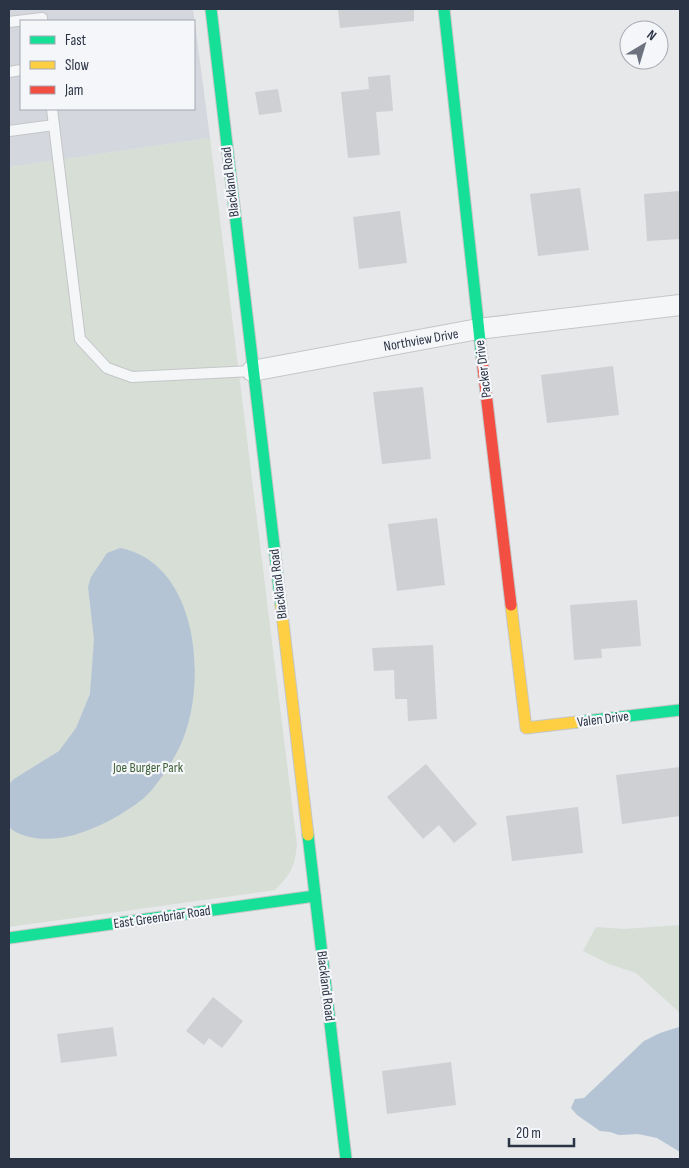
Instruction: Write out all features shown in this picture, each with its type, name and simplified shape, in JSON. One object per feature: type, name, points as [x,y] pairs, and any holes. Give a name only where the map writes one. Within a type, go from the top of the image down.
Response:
[{"type":"street","name":"Blackland Road","points":[[211,9],[346,1159]]},
{"type":"street","name":"Packer Drive","points":[[444,9],[478,329],[526,728]]},
{"type":"street","name":"Northview Drive","points":[[252,370],[478,329],[680,305]]},
{"type":"street","name":"Valen Drive","points":[[526,728],[680,710]]},
{"type":"street","name":"East Greenbriar Road","points":[[9,938],[315,896]]},
{"type":"lane","points":[[26,20],[42,18],[42,20]]},
{"type":"lane","points":[[52,110],[80,339],[107,368],[132,377],[252,370]]},
{"type":"lane","points":[[9,131],[54,125]]},
{"type":"shaded area","points":[[9,9],[193,9],[194,20],[20,20],[20,110],[195,110],[195,24],[210,138],[9,167]]},
{"type":"green space","name":"Joe Burger Park","points":[[210,138],[297,845],[295,860],[288,875],[275,890],[9,927],[9,167]]},
{"type":"green space","points":[[680,925],[680,1013],[636,973],[609,964],[583,951],[596,927],[624,929]]},
{"type":"water","points":[[120,548],[147,558],[167,577],[182,602],[191,631],[195,662],[194,694],[188,723],[179,748],[154,788],[128,810],[92,829],[66,837],[49,839],[23,835],[9,827],[9,784],[59,751],[76,728],[90,694],[94,639],[88,587],[91,577],[107,553]]},
{"type":"water","points":[[679,1027],[680,1152],[657,1138],[638,1134],[619,1135],[600,1131],[577,1115],[571,1108],[575,1099],[584,1098],[644,1041]]},
{"type":"building","points":[[338,9],[414,9],[414,21],[340,28]]},
{"type":"building","points":[[390,75],[393,111],[376,112],[380,155],[348,158],[341,92],[369,89],[368,77]]},
{"type":"building","points":[[278,89],[282,112],[259,115],[255,92]]},
{"type":"building","points":[[580,188],[589,250],[538,256],[530,194]]},
{"type":"building","points":[[680,191],[680,239],[647,241],[644,194]]},
{"type":"building","points":[[400,211],[407,263],[359,269],[353,217]]},
{"type":"building","points":[[613,366],[619,415],[547,423],[541,375]]},
{"type":"building","points":[[423,387],[431,459],[382,464],[373,392]]},
{"type":"building","points":[[437,518],[445,585],[397,591],[388,524]]},
{"type":"building","points":[[637,600],[641,646],[601,649],[602,658],[574,660],[570,605]]},
{"type":"building","points":[[433,645],[437,719],[408,721],[407,699],[395,699],[394,670],[374,671],[372,648]]},
{"type":"building","points":[[426,764],[477,824],[454,843],[439,825],[423,839],[387,797]]},
{"type":"building","points":[[680,767],[680,816],[622,824],[616,775]]},
{"type":"building","points":[[578,807],[583,853],[512,861],[506,816]]},
{"type":"building","points":[[213,997],[243,1021],[222,1048],[209,1038],[204,1045],[186,1031]]},
{"type":"building","points":[[113,1027],[117,1056],[61,1063],[57,1034]]},
{"type":"building","points":[[451,1062],[456,1105],[387,1114],[382,1071]]},
{"type":"traffic: fast","points":[[211,9],[281,605]]},
{"type":"traffic: fast","points":[[444,9],[482,359]]},
{"type":"traffic: fast","points":[[577,722],[680,710]]},
{"type":"traffic: fast","points":[[308,835],[346,1159]]},
{"type":"traffic: fast","points":[[9,938],[315,896]]},
{"type":"traffic: slow","points":[[281,605],[308,835]]},
{"type":"traffic: slow","points":[[511,605],[526,728],[577,722]]},
{"type":"traffic: jam","points":[[482,359],[511,605]]}]
